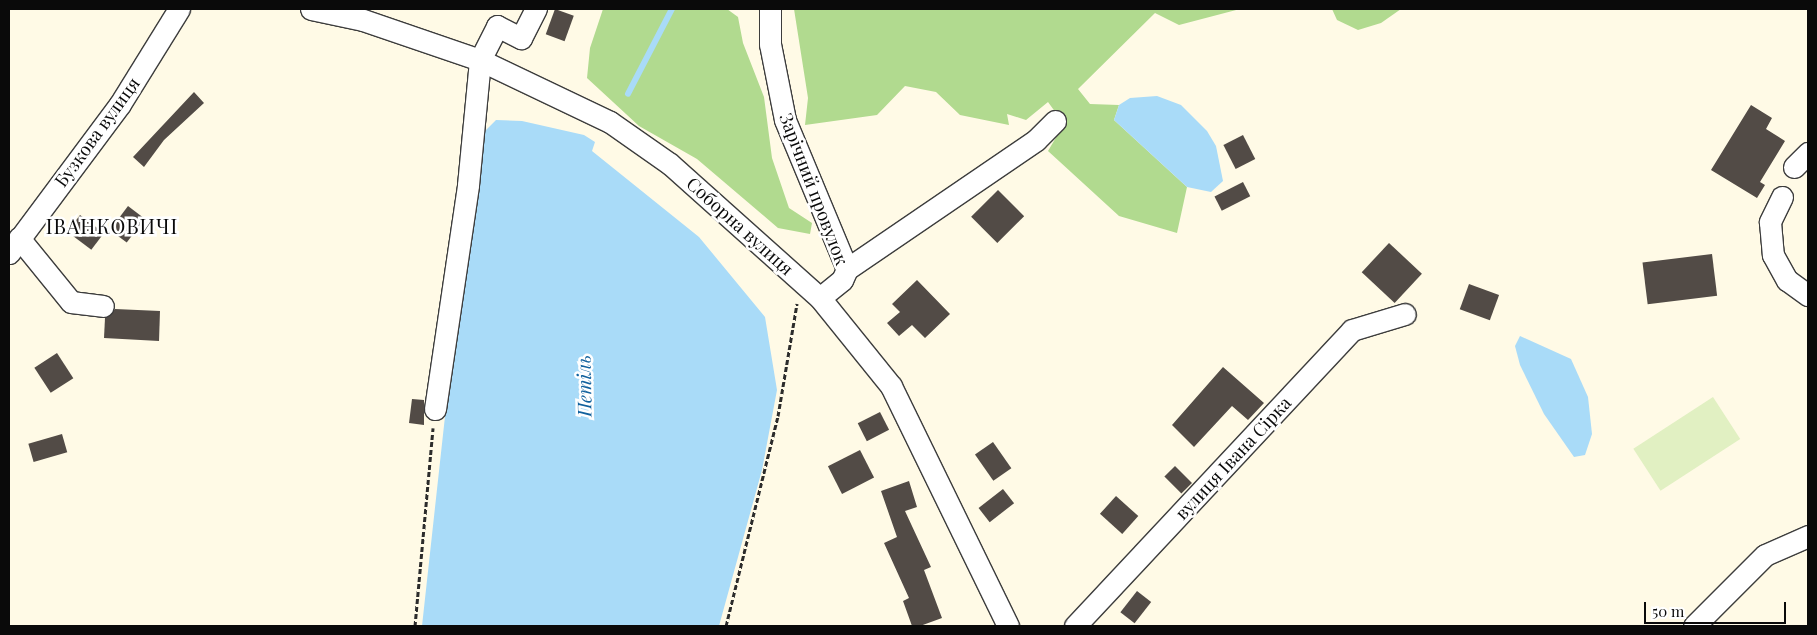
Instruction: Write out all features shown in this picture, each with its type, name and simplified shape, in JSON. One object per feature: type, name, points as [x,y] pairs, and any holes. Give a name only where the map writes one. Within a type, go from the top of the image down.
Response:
[{"type":"street","name":"Бузкова вулиця","points":[[14,245],[120,104],[180,9]]},
{"type":"street","name":"Соборна вулиця","points":[[311,9],[363,20],[480,60],[610,122],[670,164],[820,298],[892,386],[1008,626]]},
{"type":"street","points":[[435,409],[468,185],[480,60],[497,26],[521,38],[536,9]]},
{"type":"street","name":"Зарічний провулок","points":[[770,9],[770,44],[785,120],[847,269],[842,280],[820,298]]},
{"type":"street","points":[[847,269],[1036,140],[1055,121]]},
{"type":"street","points":[[1782,197],[1770,222],[1773,255],[1787,280],[1808,295]]},
{"type":"street","points":[[14,245],[71,302],[103,306]]},
{"type":"street","name":"вулиця Івана Сірка","points":[[1075,626],[1352,330],[1405,314]]},
{"type":"street","points":[[1694,626],[1765,555],[1808,536]]},
{"type":"path","points":[[726,626],[778,416],[801,281]]},
{"type":"path","points":[[415,626],[435,409]]},
{"type":"green space","points":[[603,9],[727,9],[738,17],[743,43],[764,97],[772,158],[789,208],[812,223],[810,234],[778,228],[697,159],[639,126],[587,78],[590,48]]},
{"type":"green space","points":[[794,9],[1240,9],[1179,25],[1155,13],[1078,89],[1090,104],[1119,105],[1114,120],[1187,187],[1177,233],[1119,216],[1048,151],[1064,124],[1048,102],[1026,120],[1007,114],[1009,125],[960,115],[936,92],[905,86],[877,115],[805,125],[808,98]]},
{"type":"green space","points":[[1332,9],[1401,9],[1381,23],[1358,30],[1337,20]]},
{"type":"green space","points":[[1713,397],[1740,439],[1661,491],[1633,449]]},
{"type":"water","points":[[1157,96],[1181,105],[1207,131],[1216,146],[1223,181],[1211,192],[1187,187],[1114,120],[1119,105],[1130,98]]},
{"type":"water","points":[[496,120],[522,121],[584,135],[595,142],[592,151],[699,237],[765,317],[777,390],[762,470],[719,626],[422,626],[449,380],[483,133]]},
{"type":"water","points":[[1520,336],[1571,359],[1588,397],[1592,434],[1585,455],[1574,457],[1544,414],[1520,365],[1515,346]]},
{"type":"building","points":[[555,9],[574,16],[565,41],[546,34]]},
{"type":"building","points":[[194,92],[204,103],[164,140],[144,167],[133,157]]},
{"type":"building","points":[[1751,105],[1772,118],[1766,129],[1785,141],[1760,182],[1765,185],[1757,198],[1711,170]]},
{"type":"building","points":[[1243,135],[1255,159],[1236,169],[1223,145]]},
{"type":"building","points":[[1243,182],[1250,196],[1222,211],[1214,197]]},
{"type":"building","points":[[998,190],[1024,216],[997,243],[971,217]]},
{"type":"building","points":[[128,206],[145,219],[127,243],[110,230]]},
{"type":"building","points":[[80,215],[104,233],[91,250],[67,232]]},
{"type":"building","points":[[1389,243],[1422,274],[1395,303],[1362,272]]},
{"type":"building","points":[[1712,254],[1717,296],[1648,304],[1643,263]]},
{"type":"building","points":[[917,280],[950,314],[925,338],[912,325],[899,336],[887,323],[900,312],[892,304]]},
{"type":"building","points":[[1469,284],[1499,295],[1490,320],[1460,309]]},
{"type":"building","points":[[115,309],[160,311],[159,341],[104,338],[105,318]]},
{"type":"building","points":[[57,353],[73,378],[51,393],[34,368]]},
{"type":"building","points":[[1223,367],[1264,403],[1248,420],[1232,406],[1194,447],[1172,425]]},
{"type":"building","points":[[412,399],[424,400],[424,425],[409,423]]},
{"type":"building","points":[[880,412],[889,430],[867,441],[858,423]]},
{"type":"building","points":[[62,434],[67,452],[34,462],[28,444]]},
{"type":"building","points":[[993,442],[1011,468],[993,481],[975,455]]},
{"type":"building","points":[[860,450],[874,478],[842,494],[828,466]]},
{"type":"building","points":[[1175,466],[1192,483],[1181,494],[1164,477]]},
{"type":"building","points":[[909,481],[917,507],[905,511],[931,567],[924,570],[942,618],[920,626],[912,626],[903,601],[909,598],[884,543],[897,537],[881,491]]},
{"type":"building","points":[[1003,489],[1014,503],[990,522],[979,508]]},
{"type":"building","points":[[1116,496],[1138,516],[1122,534],[1100,514]]},
{"type":"building","points":[[1137,591],[1151,602],[1135,623],[1120,612]]},
{"type":"waterway","name":"Петіль","points":[[628,94],[672,9]]},
{"type":"district","name":"ІВАНКОВИЧІ","points":[[112,225]]}]
